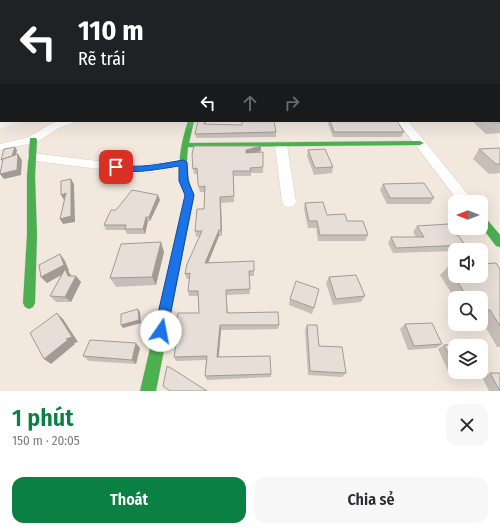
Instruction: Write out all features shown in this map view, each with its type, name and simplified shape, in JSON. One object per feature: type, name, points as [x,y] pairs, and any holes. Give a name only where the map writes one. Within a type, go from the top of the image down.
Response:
[{"type":"street","points":[[0,147],[33,140],[55,126],[66,122]]},
{"type":"street","points":[[148,391],[190,195],[184,181],[183,162],[185,145],[191,122]]},
{"type":"street","points":[[403,122],[461,195]]},
{"type":"street","points":[[29,303],[32,235],[31,215],[33,140]]},
{"type":"street","points":[[185,145],[420,143]]},
{"type":"street","points":[[281,145],[289,202]]},
{"type":"street","points":[[32,157],[130,169],[155,168],[183,162]]},
{"type":"street","points":[[488,227],[500,242]]},
{"type":"shaded area","points":[[22,122],[499,122],[500,391],[0,391],[0,129]]},
{"type":"building","points":[[198,122],[205,122],[204,124],[242,125],[242,122],[274,122],[276,132],[195,134]]},
{"type":"building","points":[[330,122],[398,122],[404,132],[334,132]]},
{"type":"building","points":[[194,146],[261,146],[246,150],[246,153],[263,152],[263,167],[250,168],[251,171],[233,171],[234,196],[220,197],[221,230],[219,230],[205,263],[254,261],[254,271],[249,271],[250,289],[226,290],[227,313],[278,312],[279,325],[220,325],[217,357],[270,356],[271,374],[205,376],[207,356],[174,357],[179,326],[175,326],[178,313],[199,313],[198,291],[188,291],[190,273],[185,274],[187,264],[202,231],[195,231],[197,209],[204,209],[205,186],[199,187],[197,168],[193,169],[192,154]]},
{"type":"building","points":[[15,147],[12,156],[1,160],[4,149]]},
{"type":"building","points":[[500,148],[500,164],[496,164],[479,149]]},
{"type":"building","points":[[325,149],[333,167],[315,168],[308,150]]},
{"type":"building","points":[[18,154],[17,170],[0,174],[3,159]]},
{"type":"building","points":[[71,179],[71,216],[60,219],[66,193],[61,195],[61,181]]},
{"type":"building","points":[[424,183],[434,198],[390,198],[383,184]]},
{"type":"building","points":[[132,190],[158,195],[149,217],[146,217],[143,229],[125,229],[126,225],[104,225],[111,210],[116,210]]},
{"type":"building","points":[[323,202],[327,215],[345,214],[347,221],[363,221],[368,235],[320,235],[317,221],[309,221],[305,203]]},
{"type":"building","points":[[448,224],[448,235],[458,235],[464,243],[448,243],[448,246],[396,248],[391,237],[424,237],[417,226]]},
{"type":"building","points":[[161,242],[152,277],[110,278],[121,244]]},
{"type":"building","points":[[60,254],[64,265],[41,277],[39,265]]},
{"type":"building","points":[[496,263],[500,269],[500,326],[490,310],[488,310],[488,291],[463,291],[458,283],[488,283],[488,264]]},
{"type":"building","points":[[65,269],[68,276],[76,276],[65,297],[50,296]]},
{"type":"building","points":[[356,275],[365,296],[336,299],[329,277]]},
{"type":"building","points":[[296,281],[319,289],[314,308],[290,299]]},
{"type":"building","points":[[138,309],[139,320],[121,325],[121,314]]},
{"type":"building","points":[[57,313],[72,337],[66,339],[69,339],[44,359],[30,333]]},
{"type":"building","points":[[432,323],[442,344],[414,346],[405,324]]},
{"type":"building","points":[[307,325],[317,325],[319,346],[342,347],[346,373],[310,371]]},
{"type":"building","points":[[90,340],[136,343],[132,360],[83,356]]},
{"type":"building","points":[[444,345],[448,345],[448,353]]},
{"type":"building","points":[[167,366],[207,391],[170,391],[163,386]]},
{"type":"building","points":[[490,373],[500,373],[500,391]]},
{"type":"traffic: fast","points":[[148,391],[190,195],[184,176],[183,158],[191,122]]},
{"type":"traffic: fast","points":[[29,303],[32,235],[31,176],[33,140]]},
{"type":"traffic: fast","points":[[185,145],[420,143]]},
{"type":"traffic: fast","points":[[488,228],[500,243]]},
{"type":"route","points":[[116,167],[130,169],[155,168],[183,162],[184,181],[190,195],[161,331]]}]
